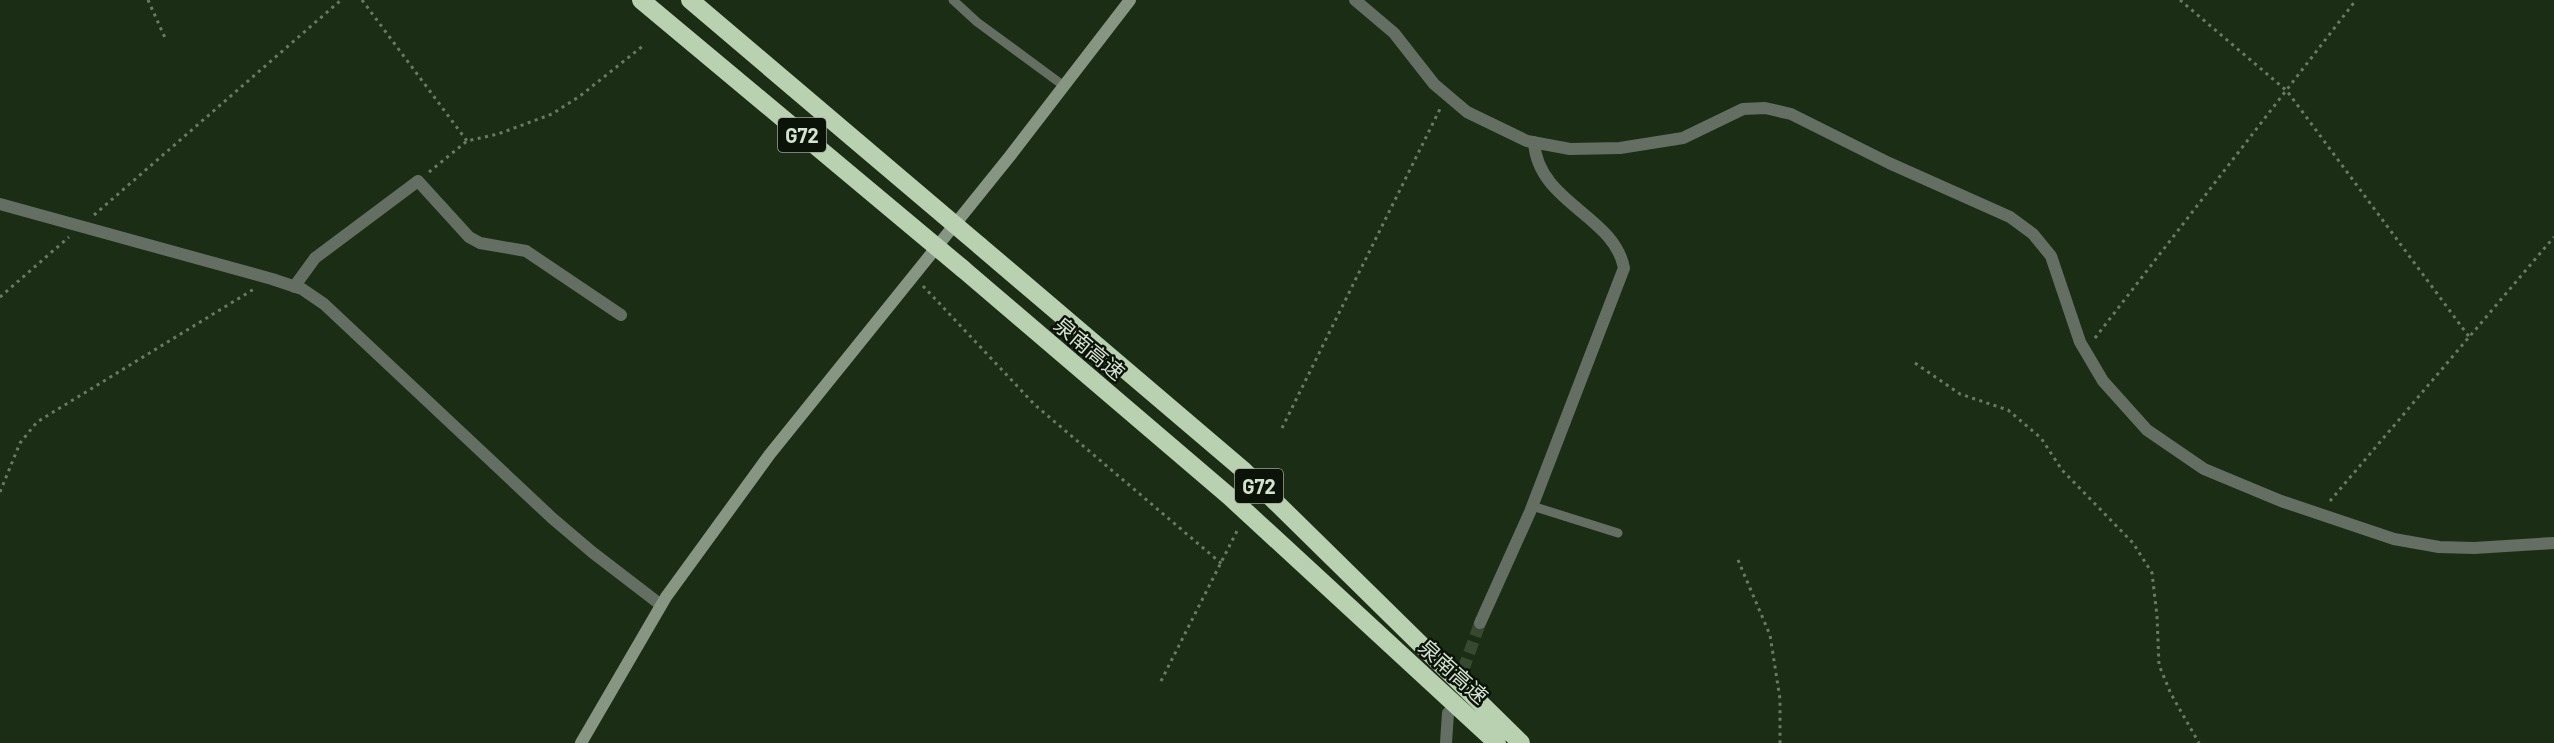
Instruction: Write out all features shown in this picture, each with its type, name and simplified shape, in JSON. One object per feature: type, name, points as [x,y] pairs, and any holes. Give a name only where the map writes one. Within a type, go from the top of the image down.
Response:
[{"type":"highway","name":"泉南高速","points":[[642,0],[1230,497],[1497,743]]},
{"type":"highway","name":"泉南高速","points":[[690,0],[1242,469],[1521,743]]},
{"type":"street","points":[[580,743],[661,605],[770,454],[1130,0]]},
{"type":"street","points":[[1355,0],[1394,33],[1434,84],[1467,112],[1534,142],[1570,149],[1620,148],[1683,138],[1743,109],[1765,108],[1791,114],[1889,163],[2010,217],[2033,234],[2051,256],[2080,342],[2103,381],[2147,430],[2204,469],[2319,514],[2394,539],[2439,546],[2474,548],[2554,543]]},
{"type":"street","points":[[1480,623],[1532,506],[1624,268],[1621,252],[1616,245],[1555,189],[1544,175],[1535,154],[1534,142]]},
{"type":"street","points":[[294,286],[315,258],[418,181],[469,237],[480,243],[526,251],[621,315]]},
{"type":"street","points":[[0,204],[272,279],[294,286],[324,304],[552,518],[661,605]]},
{"type":"street","points":[[1446,743],[1448,713]]},
{"type":"lane","points":[[953,0],[977,22],[1064,86]]},
{"type":"lane","points":[[1532,506],[1618,533]]},
{"type":"path","points":[[147,0],[166,40]]},
{"type":"path","points":[[0,297],[341,0]]},
{"type":"path","points":[[362,0],[467,141]]},
{"type":"path","points":[[2180,0],[2287,91],[2470,338]]},
{"type":"path","points":[[2085,351],[2356,0]]},
{"type":"path","points":[[418,181],[467,141],[498,134],[552,114],[580,96],[644,45]]},
{"type":"path","points":[[1282,428],[1447,95]]},
{"type":"path","points":[[2319,514],[2554,237]]},
{"type":"path","points":[[913,276],[1035,405],[1222,564]]},
{"type":"path","points":[[0,492],[20,443],[37,422],[272,279]]},
{"type":"path","points":[[1915,363],[1960,394],[2008,410],[2041,438],[2062,470],[2133,543],[2152,573],[2159,665],[2171,694],[2199,743]]},
{"type":"path","points":[[1161,681],[1240,525]]},
{"type":"path","points":[[1738,560],[1770,635],[1780,699],[1780,743]]},
{"type":"tunnel","points":[[1457,687],[1480,623]]}]
